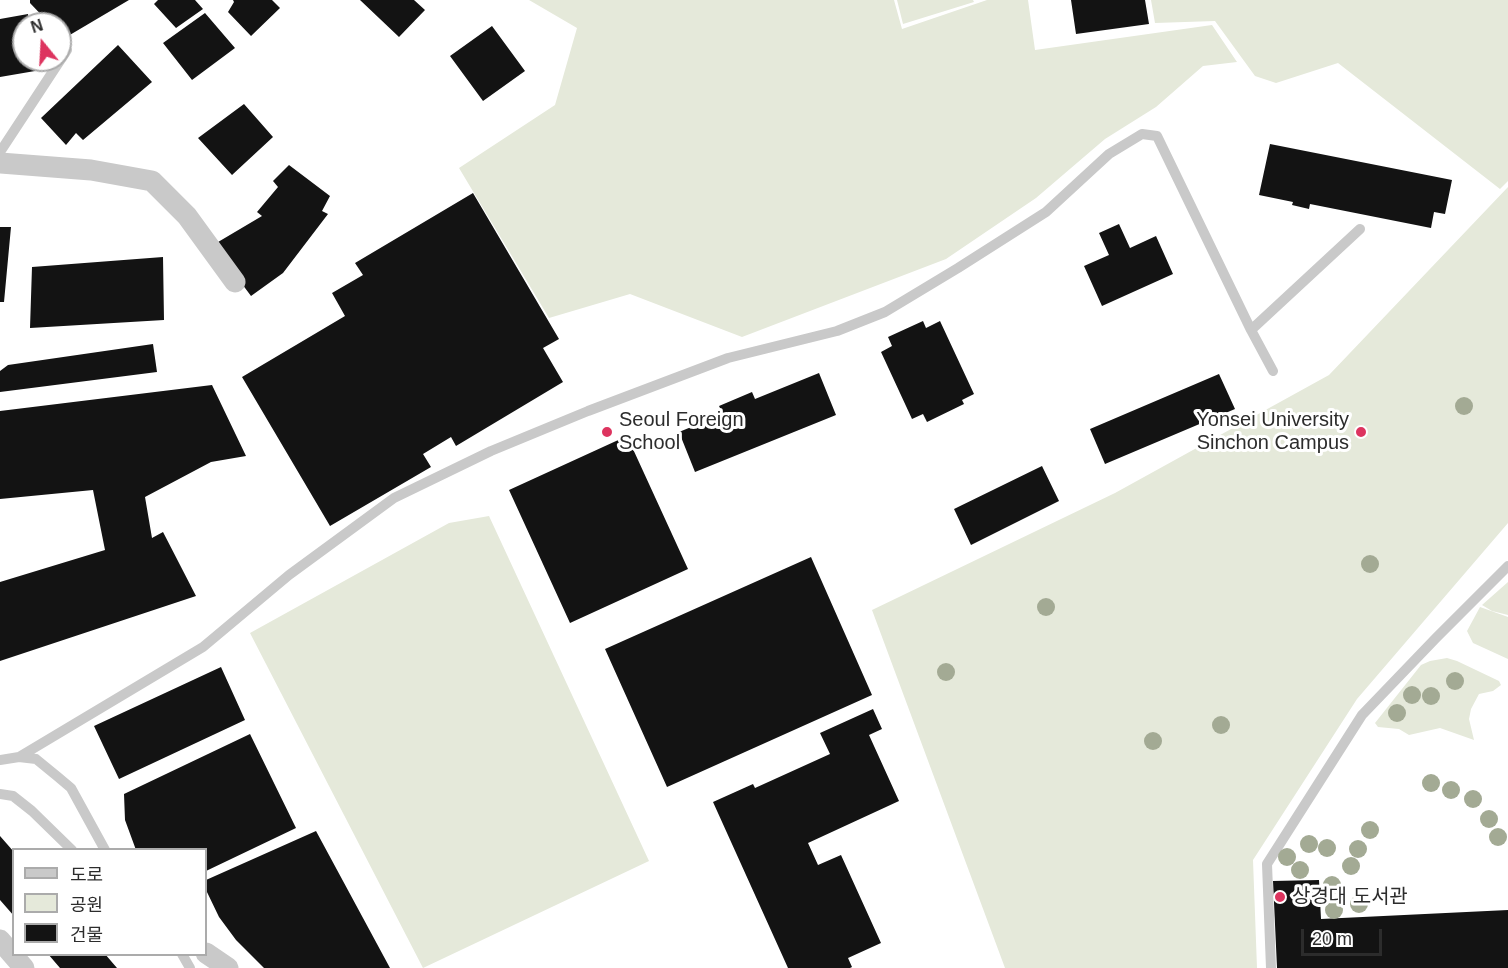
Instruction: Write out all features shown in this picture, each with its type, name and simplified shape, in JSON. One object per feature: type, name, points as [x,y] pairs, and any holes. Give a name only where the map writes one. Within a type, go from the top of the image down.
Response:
[{"type":"street","points":[[0,163],[91,170],[152,181],[187,216],[235,282]]},
{"type":"street","points":[[0,940],[12,954]]},
{"type":"street","points":[[207,954],[228,968]]},
{"type":"street","points":[[14,956],[24,968]]},
{"type":"lane","points":[[0,152],[53,72]]},
{"type":"lane","points":[[0,760],[19,756],[203,647],[288,575],[394,498],[491,451],[588,411],[728,358],[837,331],[885,312],[1047,212],[1109,154],[1142,134],[1156,136],[1273,371]]},
{"type":"lane","points":[[1251,330],[1360,229]]},
{"type":"lane","points":[[1271,968],[1267,864],[1362,715],[1508,566]]},
{"type":"lane","points":[[19,756],[36,759],[71,788],[104,848]]},
{"type":"lane","points":[[0,794],[13,796],[71,848]]},
{"type":"green space","points":[[529,0],[894,0],[902,29],[987,0],[1028,0],[1035,50],[1212,25],[1237,62],[1203,66],[1156,107],[1105,139],[1036,198],[946,259],[742,337],[630,294],[549,318],[459,168],[555,105],[577,28]]},
{"type":"green space","points":[[897,0],[973,0],[974,2],[903,24]]},
{"type":"green space","points":[[1151,0],[1508,0],[1508,181],[1500,189],[1338,63],[1276,83],[1255,76],[1215,21],[1155,23]]},
{"type":"green space","name":"Yonsei University Sinchon Campus","points":[[1508,187],[1508,523],[1357,699],[1253,860],[1257,968],[1005,968],[872,610],[1115,493],[1329,375]]},
{"type":"green space","points":[[489,516],[649,861],[423,968],[250,633],[449,523]]},
{"type":"green space","points":[[1508,582],[1508,615],[1492,611],[1482,605]]},
{"type":"green space","points":[[1480,607],[1508,617],[1508,659],[1473,643],[1467,631]]},
{"type":"green space","points":[[1447,658],[1499,681],[1501,685],[1493,691],[1479,694],[1471,709],[1469,719],[1474,740],[1440,728],[1409,735],[1399,729],[1378,727],[1375,723],[1421,665]]},
{"type":"building","points":[[30,0],[129,0],[72,34],[72,12],[39,12]]},
{"type":"building","points":[[158,0],[195,0],[203,9],[176,28],[154,4]]},
{"type":"building","points":[[233,0],[272,0],[280,8],[251,36],[228,12]]},
{"type":"building","points":[[360,0],[414,0],[425,10],[399,37]]},
{"type":"building","points":[[1071,0],[1145,0],[1149,24],[1076,34]]},
{"type":"building","points":[[205,13],[235,48],[192,80],[163,43]]},
{"type":"building","points":[[12,17],[12,72],[29,72],[0,77],[0,19]]},
{"type":"building","points":[[492,26],[525,71],[483,101],[450,56]]},
{"type":"building","points":[[118,45],[152,82],[83,140],[76,133],[66,145],[41,118]]},
{"type":"building","points":[[244,104],[273,137],[232,175],[198,138]]},
{"type":"building","points":[[1270,144],[1452,180],[1445,214],[1434,212],[1431,228],[1310,204],[1309,209],[1292,205],[1293,202],[1259,195]]},
{"type":"building","points":[[289,165],[330,196],[322,211],[328,214],[283,273],[251,296],[213,245],[262,216],[257,212],[278,187],[273,181]]},
{"type":"building","points":[[473,193],[559,339],[543,348],[563,382],[456,446],[451,437],[423,454],[431,467],[330,526],[242,377],[345,316],[332,293],[363,275],[355,263]]},
{"type":"building","points":[[1119,224],[1130,248],[1156,236],[1173,274],[1102,306],[1084,266],[1109,255],[1099,233]]},
{"type":"building","points":[[0,227],[11,227],[4,302],[0,302]]},
{"type":"building","points":[[163,257],[164,320],[30,328],[32,267]]},
{"type":"building","points":[[923,321],[926,328],[940,321],[974,394],[962,400],[964,404],[927,422],[923,414],[912,419],[881,352],[892,346],[888,337]]},
{"type":"building","points":[[153,344],[157,372],[0,392],[0,371],[8,365]]},
{"type":"building","points":[[819,373],[836,415],[695,472],[679,432],[723,414],[719,406],[752,392],[755,399]]},
{"type":"building","points":[[1219,374],[1235,409],[1105,464],[1090,429]]},
{"type":"building","points":[[212,385],[246,456],[211,462],[145,497],[152,538],[163,532],[196,596],[0,661],[0,582],[105,550],[93,490],[0,499],[0,411]]},
{"type":"building","points":[[627,436],[688,569],[570,623],[509,490]]},
{"type":"building","points":[[1042,466],[1059,501],[971,545],[954,509]]},
{"type":"building","points":[[811,557],[872,695],[667,787],[605,649]]},
{"type":"building","points":[[221,667],[245,720],[119,779],[94,726]]},
{"type":"building","points":[[873,709],[882,729],[869,735],[899,801],[808,843],[818,865],[841,855],[881,943],[848,958],[852,967],[850,968],[788,968],[713,802],[753,784],[755,788],[830,754],[820,733]]},
{"type":"building","points":[[250,734],[296,828],[207,871],[207,848],[135,848],[125,820],[124,794]]},
{"type":"building","points":[[316,831],[390,968],[264,968],[236,940],[219,917],[207,892],[207,880]]},
{"type":"building","points":[[0,836],[12,850],[12,914],[0,900]]},
{"type":"building","points":[[1319,880],[1321,919],[1508,910],[1508,968],[1277,968],[1273,881]]},
{"type":"building","points":[[50,956],[107,956],[117,968],[60,968]]},
{"type":"place","name":"Seoul Foreign School","points":[[607,432]]},
{"type":"place","name":"Yonsei University Sinchon Campus","points":[[1361,432]]},
{"type":"place","name":"상경대 도서관","points":[[1280,897]]}]
